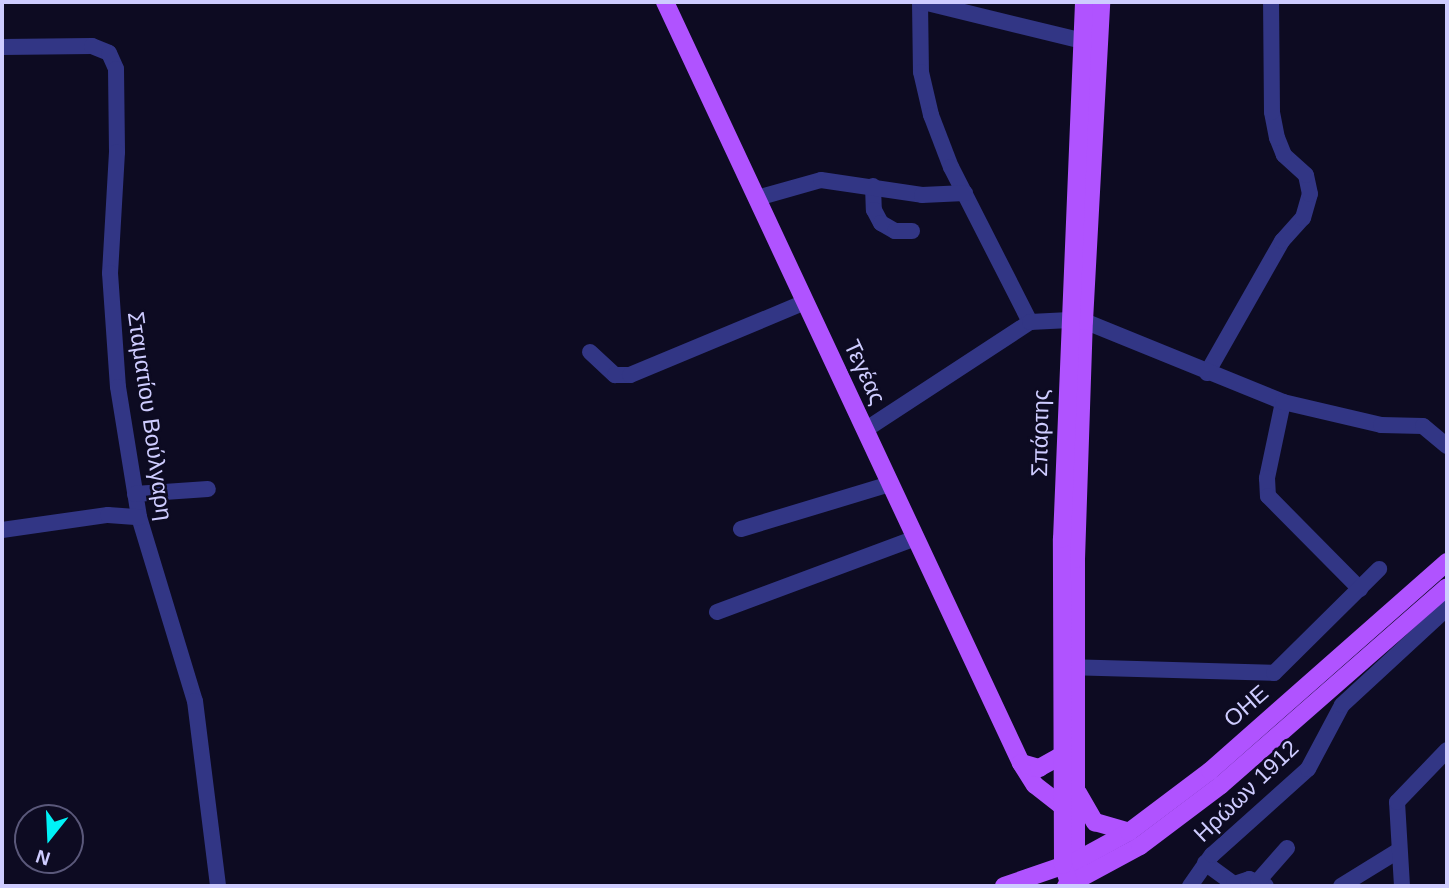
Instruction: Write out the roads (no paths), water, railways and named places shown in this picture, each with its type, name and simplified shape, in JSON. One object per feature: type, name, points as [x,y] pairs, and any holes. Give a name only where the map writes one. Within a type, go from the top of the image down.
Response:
[{"type":"main road","name":"Τεγέας","points":[[665,2],[1021,763],[1035,785],[1062,806]]},
{"type":"main road","name":"Σπάρτης","points":[[1069,863],[1062,806],[1061,756],[1068,667],[1077,320],[1079,40],[1084,2]]},
{"type":"main road","name":"Σπάρτης","points":[[1077,320],[1101,2]]},
{"type":"main road","name":"ΟΗΕ","points":[[1067,886],[1140,846],[1220,785],[1443,586],[1447,562]]},
{"type":"main road","name":"ΟΗΕ","points":[[1004,886],[1069,863],[1129,832],[1443,586]]},
{"type":"main road","name":"Σπάρτης","points":[[1068,667],[1075,785],[1069,863]]},
{"type":"main road","points":[[1021,763],[1039,768],[1061,756]]},
{"type":"main road","points":[[1075,785],[1091,818],[1105,827],[1129,832]]},
{"type":"main road","points":[[1067,886],[1069,863]]},
{"type":"street","points":[[1030,322],[965,193],[931,115],[921,72],[921,2],[1079,40]]},
{"type":"street","points":[[1207,373],[1276,250],[1303,218],[1310,194],[1306,175],[1284,155],[1277,138],[1272,112],[1271,2]]},
{"type":"street","name":"Σταματίου Βούλγαρη","points":[[2,47],[81,45],[102,49],[114,61],[117,152],[110,273],[118,387],[139,517],[195,701],[218,886]]},
{"type":"street","points":[[757,198],[821,180],[946,197],[965,193]]},
{"type":"street","points":[[873,186],[874,210],[881,223],[894,231],[912,231]]},
{"type":"street","points":[[590,352],[615,375],[630,375],[805,302]]},
{"type":"street","points":[[865,430],[1030,322],[1077,320],[1283,402],[1381,425],[1423,426],[1447,446]]},
{"type":"street","points":[[1283,402],[1267,478],[1269,496],[1360,589]]},
{"type":"street","points":[[741,530],[890,484]]},
{"type":"street","points":[[135,494],[208,489]]},
{"type":"street","points":[[2,530],[108,514],[139,517]]},
{"type":"street","points":[[717,612],[916,538]]},
{"type":"street","points":[[1068,667],[1269,675],[1290,661],[1379,569]]},
{"type":"street","name":"Ηρώων 1912","points":[[1190,886],[1205,863],[1308,769],[1342,705],[1447,608]]},
{"type":"street","points":[[1402,886],[1396,802],[1447,750]]},
{"type":"street","points":[[1205,863],[1234,884],[1262,884],[1287,848]]},
{"type":"street","points":[[1341,886],[1398,851]]}]
